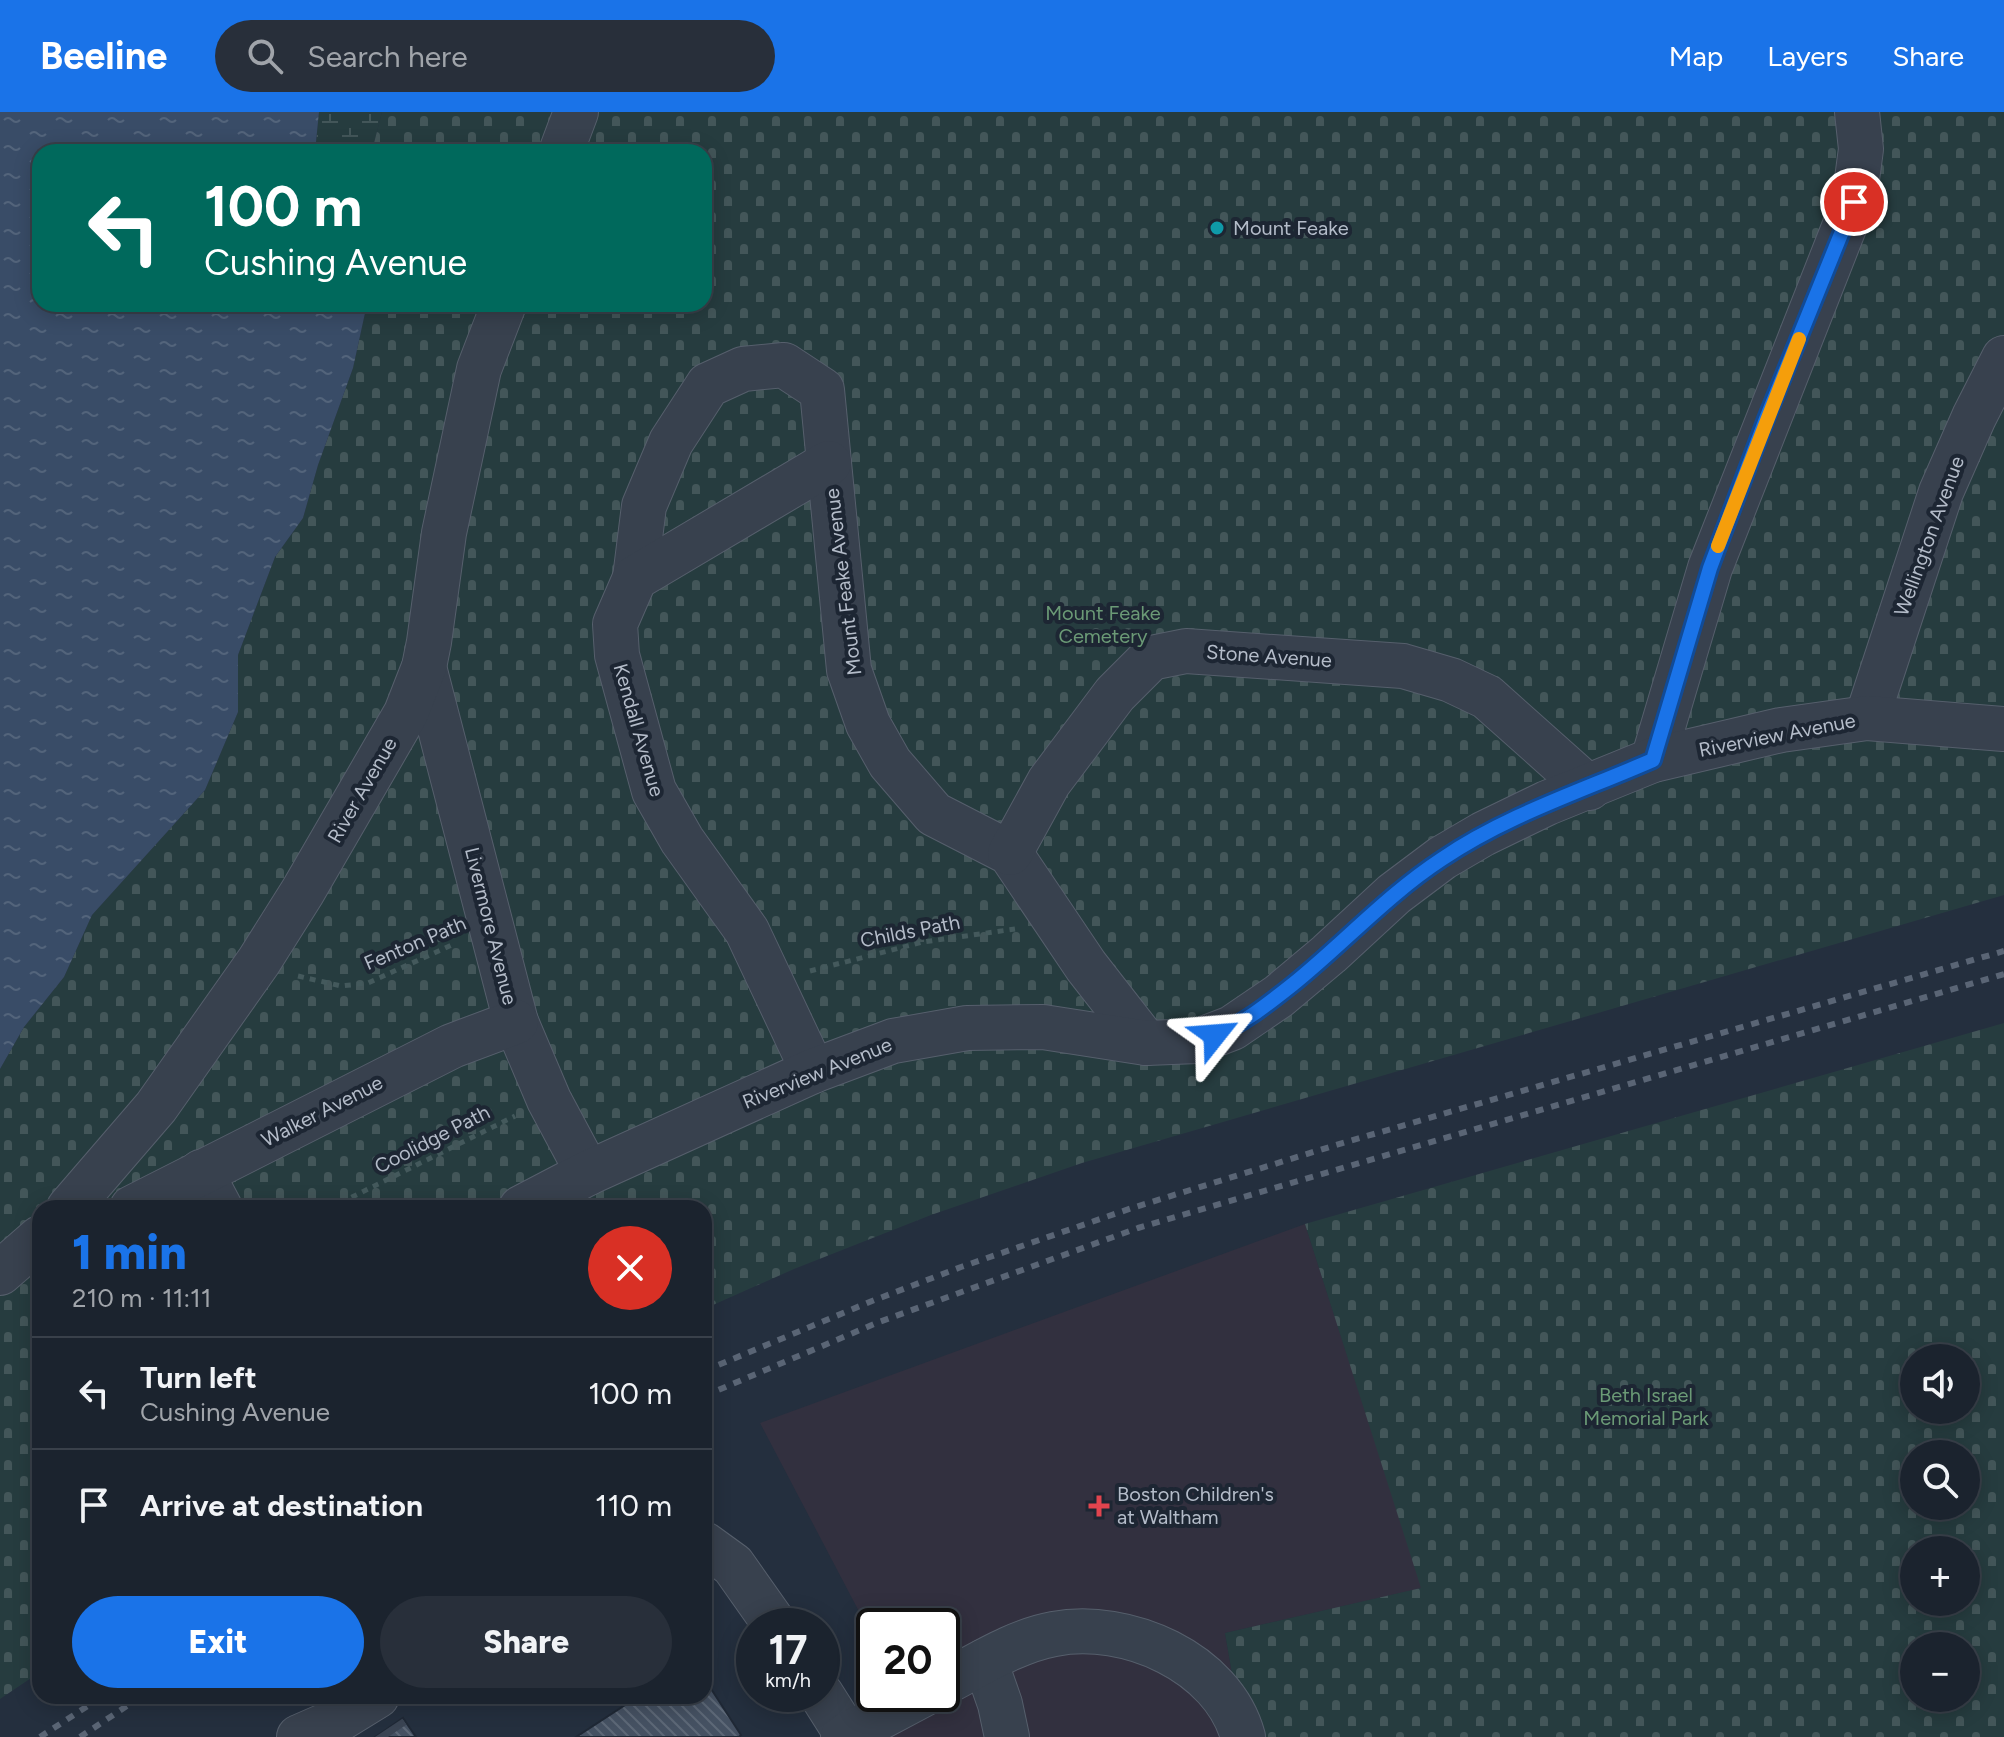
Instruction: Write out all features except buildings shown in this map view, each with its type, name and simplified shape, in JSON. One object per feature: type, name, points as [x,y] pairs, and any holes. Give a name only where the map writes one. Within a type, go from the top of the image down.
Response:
[{"type":"street","points":[[564,144],[576,112]]},
{"type":"street","points":[[1653,760],[1710,568],[1766,419],[1854,202],[1861,149],[1857,112]]},
{"type":"street","name":"River Avenue","points":[[76,1200],[156,1107],[259,961],[396,734],[424,667],[455,477],[479,369],[501,312]]},
{"type":"street","name":"Wellington Avenue","points":[[1867,718],[1941,492],[2004,358]]},
{"type":"street","name":"Mount Feake Avenue","points":[[635,578],[644,506],[671,442],[708,385],[743,369],[784,365],[822,390],[849,670],[868,724],[890,763],[934,814],[1010,853],[1086,966],[1146,1043]]},
{"type":"street","points":[[635,578],[829,463]]},
{"type":"street","name":"Kendall Avenue","points":[[635,578],[615,624],[615,639],[654,791],[682,840],[747,931],[813,1071]]},
{"type":"street","name":"Stone Avenue","points":[[1010,853],[1049,782],[1115,694],[1151,658],[1186,651],[1403,666],[1451,680],[1487,697],[1589,788]]},
{"type":"street","name":"Livermore Avenue","points":[[424,667],[516,1022],[549,1100],[588,1173]]},
{"type":"street","name":"Riverview Avenue","points":[[536,1200],[588,1173],[813,1071],[893,1041],[967,1028],[1043,1027],[1146,1043],[1198,1041],[1232,1028],[1289,988],[1394,894],[1442,858],[1547,803],[1653,760],[1781,730],[1867,718],[2004,729]]},
{"type":"street","name":"Walker Avenue","points":[[167,1200],[210,1190],[452,1046],[516,1022]]},
{"type":"street","points":[[0,1273],[32,1245]]},
{"type":"street","points":[[712,1550],[733,1565],[763,1608]]},
{"type":"street","points":[[960,1674],[1034,1639],[1070,1632],[1104,1633],[1142,1642],[1175,1657],[1214,1685],[1228,1701],[1243,1737]]},
{"type":"street","points":[[985,1661],[1000,1704],[1007,1737]]},
{"type":"street","points":[[299,1737],[338,1720],[375,1710]]},
{"type":"street","points":[[831,1712],[845,1736],[890,1712]]},
{"type":"path","name":"Childs Path","points":[[774,985],[854,958],[923,942],[991,934],[1055,920]]},
{"type":"path","name":"Fenton Path","points":[[259,961],[315,981],[341,986],[368,983],[492,928]]},
{"type":"path","name":"Coolidge Path","points":[[346,1200],[549,1100]]},
{"type":"shaded area","name":"Boston Children's at Waltham","points":[[1305,1224],[1422,1588],[1225,1633],[1243,1737],[843,1737],[901,1712],[960,1712],[960,1608],[857,1608],[760,1423]]},
{"type":"green space","points":[[319,112],[382,112],[374,144],[316,144]]},
{"type":"green space","name":"Mount Feake Cemetery","points":[[382,112],[2004,112],[2004,895],[1082,1163],[931,1215],[712,1305],[712,1200],[32,1200],[32,1677],[0,1699],[0,1069],[24,1027],[64,977],[92,915],[205,790],[238,712],[238,655],[275,557],[303,518],[318,465],[353,368],[365,312],[712,312],[712,144],[374,143]]},
{"type":"green space","name":"Beth Israel Memorial Park","points":[[2004,1023],[2004,1737],[1243,1737],[1225,1633],[1421,1588],[1305,1224]]},
{"type":"water","points":[[0,112],[319,112],[316,144],[32,144],[32,312],[365,312],[353,368],[318,465],[303,518],[275,557],[238,655],[238,712],[205,790],[92,915],[64,977],[24,1027],[0,1069]]},
{"type":"tunnel","points":[[384,1731],[388,1737]]},
{"type":"railway","points":[[712,1368],[961,1267],[1132,1208],[1336,1145],[2004,951]]},
{"type":"railway","points":[[712,1393],[879,1322],[1138,1228],[2004,974]]},
{"type":"railway","points":[[40,1737],[91,1704]]},
{"type":"railway","points":[[80,1737],[130,1704]]},
{"type":"slow traffic","points":[[1718,546],[1799,339]]},
{"type":"place","name":"Mount Feake","points":[[1217,228]]},
{"type":"place","name":"Boston Children's at Waltham","points":[[1099,1506]]},
{"type":"route","points":[[1215,1035],[1232,1028],[1279,996],[1394,894],[1442,858],[1547,803],[1653,760],[1710,568],[1766,419],[1854,202]]}]
